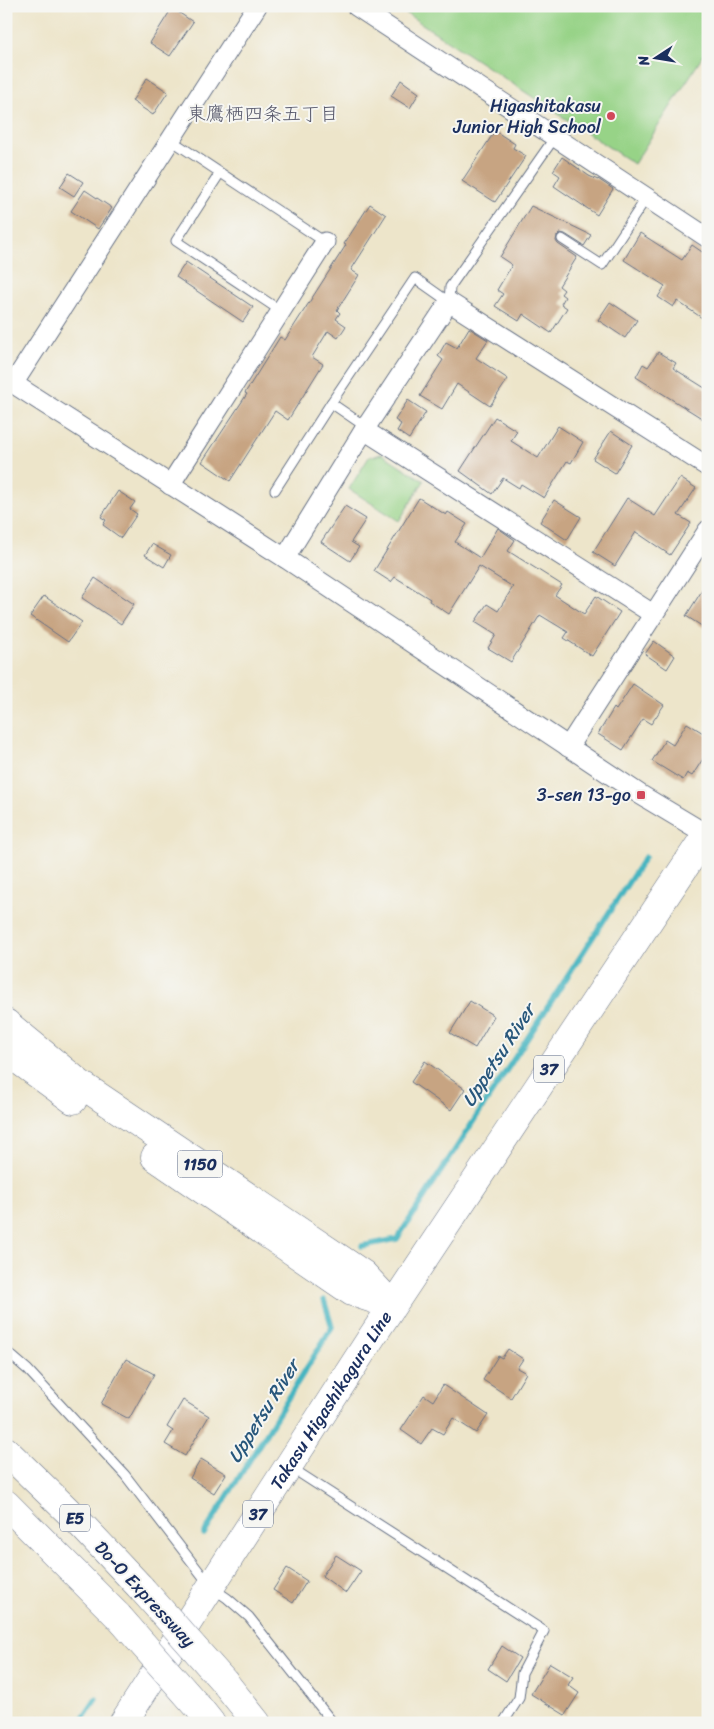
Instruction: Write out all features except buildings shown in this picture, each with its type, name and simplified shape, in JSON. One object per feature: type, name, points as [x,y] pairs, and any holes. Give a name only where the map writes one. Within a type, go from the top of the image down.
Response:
[{"type":"main road","name":"37","points":[[392,1305],[707,833]]},
{"type":"main road","name":"1150","points":[[6,1023],[79,1083],[364,1274],[392,1305]]},
{"type":"main road","name":"1150","points":[[6,1051],[68,1098],[352,1292],[392,1305]]},
{"type":"main road","name":"Takasu Higashikagura Line","points":[[123,1723],[392,1305]]},
{"type":"main road","name":"Do-O Expressway","points":[[6,1451],[73,1516],[141,1588],[226,1684],[257,1723]]},
{"type":"main road","name":"Do-O Expressway","points":[[6,1504],[118,1616],[205,1715]]},
{"type":"main road","points":[[6,1517],[118,1616]]},
{"type":"street","points":[[257,6],[171,140],[10,381],[285,558],[641,795],[707,833]]},
{"type":"street","points":[[356,6],[708,238]]},
{"type":"street","points":[[170,485],[325,242]]},
{"type":"street","points":[[285,558],[365,428],[450,302],[708,467]]},
{"type":"street","points":[[365,428],[653,614]]},
{"type":"street","points":[[568,747],[708,530]]},
{"type":"lane","points":[[450,302],[450,287],[555,137]]},
{"type":"lane","points":[[171,140],[325,242]]},
{"type":"lane","points":[[220,173],[176,242],[280,311]]},
{"type":"lane","points":[[562,239],[602,264],[647,197]]},
{"type":"lane","points":[[275,490],[415,278],[450,302]]},
{"type":"lane","points":[[331,403],[365,428]]},
{"type":"lane","points":[[6,1351],[28,1370],[125,1475],[211,1587],[249,1617],[333,1723]]},
{"type":"lane","points":[[288,1466],[544,1631],[522,1673],[519,1698],[503,1723]]},
{"type":"green space","name":"Higashitakasu Junior High School","points":[[395,6],[708,6],[708,48],[634,164]]},
{"type":"green space","points":[[382,454],[424,481],[399,521],[349,489],[369,457]]},
{"type":"waterway","name":"Uppetsu River","points":[[362,1246],[397,1239],[645,857]]},
{"type":"waterway","name":"Uppetsu River","points":[[204,1534],[332,1327],[324,1300]]},
{"type":"waterway","name":"Uppetsu River","points":[[80,1723],[96,1699]]},
{"type":"place","name":"Higashitakasu Junior High School","points":[[611,116]]},
{"type":"place","name":"3-sen 13-go","points":[[641,795]]},
{"type":"district","name":"東鷹栖四条五丁目","points":[[263,113]]}]
